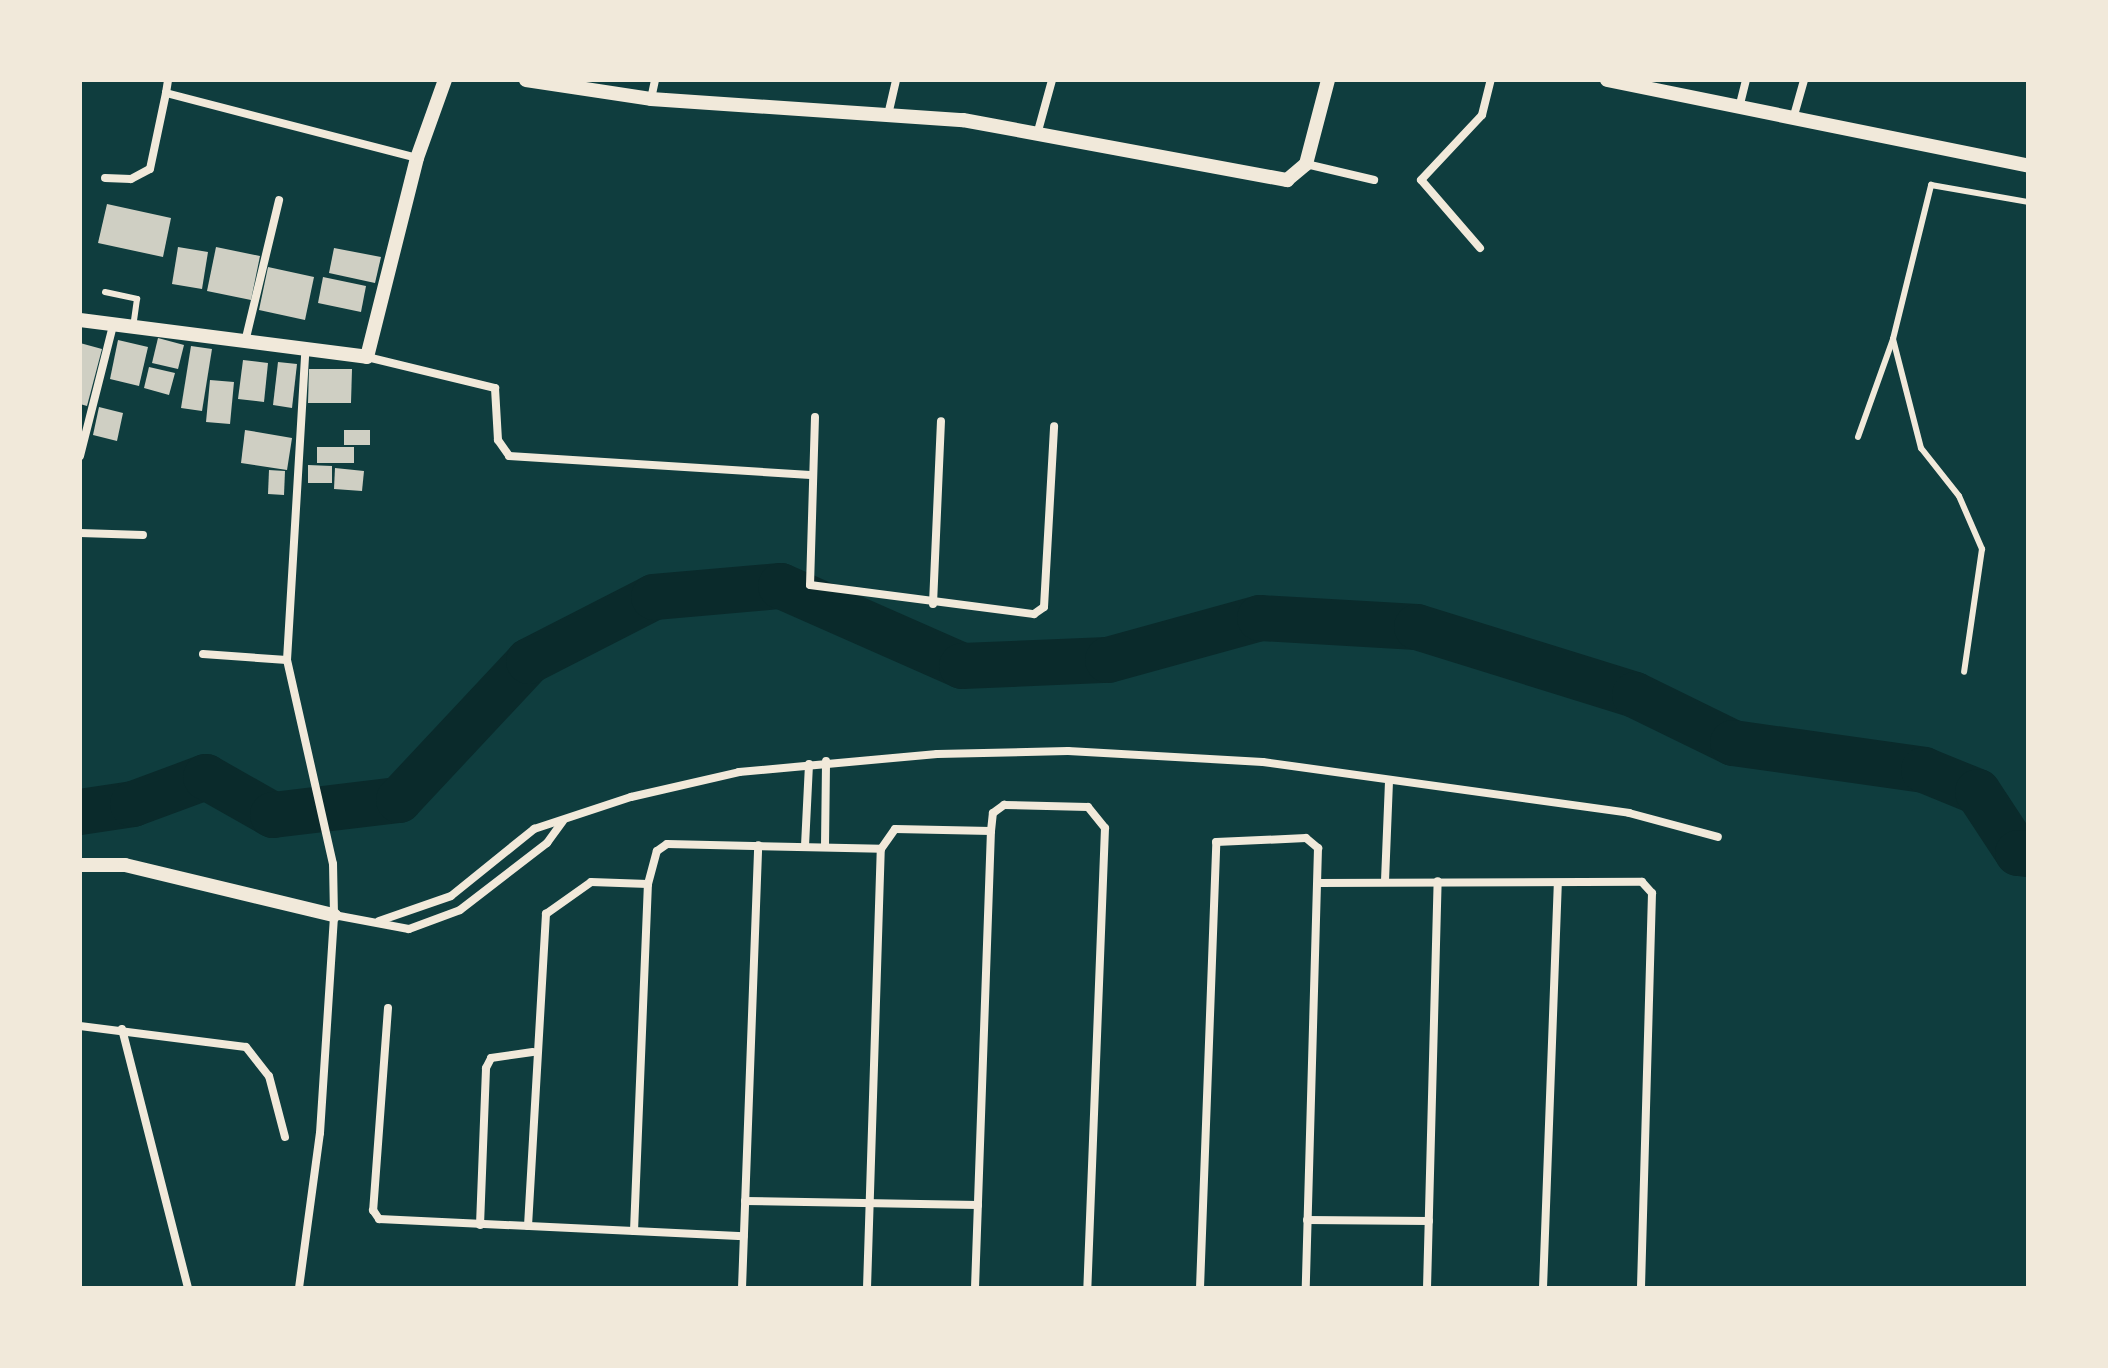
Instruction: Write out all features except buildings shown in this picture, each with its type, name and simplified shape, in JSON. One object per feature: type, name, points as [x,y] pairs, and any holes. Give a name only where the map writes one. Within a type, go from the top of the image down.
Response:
[{"type":"street","points":[[105,178],[131,179],[150,169],[168,80]]},
{"type":"street","points":[[367,357],[417,158],[445,80]]},
{"type":"street","points":[[526,80],[651,99],[888,115],[1038,131],[1287,180],[1306,164],[1328,80]]},
{"type":"street","points":[[651,99],[655,80]]},
{"type":"street","points":[[888,115],[896,80]]},
{"type":"street","points":[[1038,131],[1052,80]]},
{"type":"street","points":[[1480,248],[1421,180],[1482,115],[1491,80]]},
{"type":"street","points":[[1607,80],[1738,113],[1792,120],[2028,166]]},
{"type":"street","points":[[1738,113],[1746,80]]},
{"type":"street","points":[[1792,120],[1804,80]]},
{"type":"street","points":[[166,93],[417,158]]},
{"type":"street","points":[[1306,164],[1374,180]]},
{"type":"street","points":[[245,342],[279,200]]},
{"type":"street","points":[[80,320],[245,342],[305,354],[367,357],[495,388],[498,440],[509,456],[810,475]]},
{"type":"street","points":[[80,456],[113,326]]},
{"type":"street","points":[[299,1288],[320,1133],[334,915],[333,864],[302,744],[287,660],[305,354]]},
{"type":"street","points":[[815,417],[810,475],[810,585],[933,604],[1041,612],[1054,426]]},
{"type":"street","points":[[933,604],[941,421]]},
{"type":"street","points":[[80,533],[143,535]]},
{"type":"street","points":[[203,654],[287,660]]},
{"type":"street","points":[[379,921],[451,896],[534,829],[646,793],[826,761],[1068,751],[1263,762],[1629,813],[1718,837]]},
{"type":"street","points":[[825,846],[826,761]]},
{"type":"street","points":[[805,846],[809,764]]},
{"type":"street","points":[[1385,881],[1389,780]]},
{"type":"street","points":[[975,1288],[991,831],[993,813],[1004,805],[1088,807],[1105,828],[1087,1288]]},
{"type":"street","points":[[80,865],[125,865],[334,915],[409,929],[460,910],[547,843],[563,821]]},
{"type":"street","points":[[867,1288],[881,849],[895,829],[991,831]]},
{"type":"street","points":[[1200,1288],[1216,842],[1306,838],[1318,848],[1306,1288]]},
{"type":"street","points":[[634,1231],[648,884],[657,851],[667,844],[881,849]]},
{"type":"street","points":[[742,1288],[758,845]]},
{"type":"street","points":[[1427,1288],[1438,881]]},
{"type":"street","points":[[1318,883],[1438,881],[1558,885],[1642,882],[1652,893],[1641,1288]]},
{"type":"street","points":[[528,1226],[533,1052],[546,914],[591,882],[648,884]]},
{"type":"street","points":[[1543,1288],[1558,885]]},
{"type":"street","points":[[388,1008],[373,1210],[389,1224],[528,1226],[744,1236]]},
{"type":"street","points":[[80,1026],[246,1047],[269,1076],[285,1137]]},
{"type":"street","points":[[122,1029],[188,1288]]},
{"type":"street","points":[[480,1225],[486,1068],[491,1058],[533,1052]]},
{"type":"street","points":[[745,1201],[978,1205]]},
{"type":"street","points":[[1307,1220],[1429,1221]]},
{"type":"lane","points":[[1858,437],[1893,339],[1931,185],[2028,202]]},
{"type":"lane","points":[[105,292],[137,299],[133,327]]},
{"type":"lane","points":[[1893,339],[1921,448],[1959,496],[1982,549],[1964,672]]},
{"type":"waterway","points":[[80,812],[133,804],[206,777],[273,815],[399,800],[529,661],[654,597],[781,586],[962,666],[1108,660],[1260,618],[1417,627],[1635,695],[1733,743],[1924,770],[1978,792],[2018,853],[2028,854]]}]
